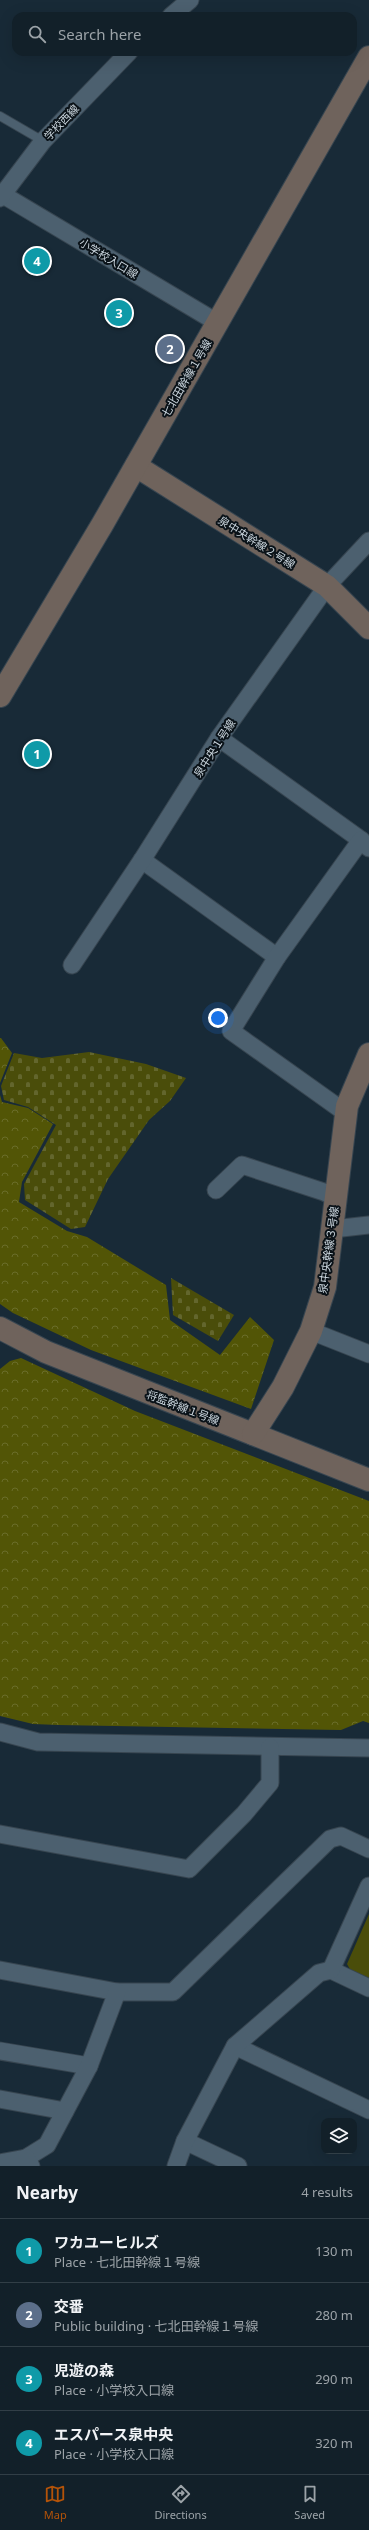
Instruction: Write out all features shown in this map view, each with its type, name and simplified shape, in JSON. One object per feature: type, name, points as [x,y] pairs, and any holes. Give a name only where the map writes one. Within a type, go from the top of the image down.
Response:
[{"type":"street","points":[[176,12],[190,0]]},
{"type":"street","name":"学校西線","points":[[1,195],[43,141],[125,56]]},
{"type":"street","name":"七北田幹線１号線","points":[[0,696],[136,466],[369,57]]},
{"type":"street","name":"小学校入口線","points":[[1,195],[218,323]]},
{"type":"street","name":"泉中央幹線２号線","points":[[136,466],[327,586],[369,628]]},
{"type":"street","name":"泉中央１号線","points":[[72,965],[142,860],[219,738],[327,586],[369,541]]},
{"type":"street","points":[[219,738],[365,844],[276,957],[231,1031],[346,1113]]},
{"type":"street","points":[[142,860],[276,957]]},
{"type":"street","name":"泉中央幹線３号線","points":[[253,1434],[283,1387],[311,1331],[325,1287],[346,1113],[369,1057]]},
{"type":"street","points":[[216,1190],[242,1165],[324,1192],[336,1198]]},
{"type":"street","points":[[333,1229],[369,1226]]},
{"type":"street","points":[[311,1331],[369,1354]]},
{"type":"street","name":"将監幹線１号線","points":[[2,1334],[369,1480]]},
{"type":"street","points":[[0,1732],[38,1742],[369,1748]]},
{"type":"street","points":[[0,1834],[189,1868],[244,1814],[270,1783],[270,1747]]},
{"type":"street","points":[[0,1970],[117,1992],[174,1992],[330,1839],[341,1836],[369,1849]]},
{"type":"street","points":[[331,1970],[369,1886]]},
{"type":"street","points":[[176,2166],[185,2140],[235,2046],[319,1973],[331,1970],[369,1988]]},
{"type":"street","points":[[0,2163],[29,2162],[47,2145],[89,2066],[117,1992]]},
{"type":"street","points":[[235,2046],[369,2110]]},
{"type":"street","points":[[0,2051],[89,2066]]},
{"type":"street","points":[[0,2099],[65,2111]]},
{"type":"street","points":[[185,2140],[238,2166]]},
{"type":"lane","points":[[0,116],[43,141]]},
{"type":"green space","points":[[0,1038],[12,1053],[0,1083]]},
{"type":"green space","points":[[89,1052],[146,1064],[186,1078],[170,1101],[149,1120],[108,1179],[85,1227],[71,1229],[25,1200],[24,1184],[56,1125],[28,1107],[4,1100],[1,1086],[14,1053],[42,1058]]},
{"type":"green space","points":[[0,1095],[2,1102],[28,1108],[53,1124],[22,1182],[19,1202],[67,1231],[87,1237],[166,1285],[170,1320],[220,1355],[250,1317],[274,1340],[251,1409],[91,1350],[13,1313],[0,1304]]},
{"type":"green space","points":[[171,1278],[234,1315],[218,1341],[173,1315]]},
{"type":"green space","points":[[21,1358],[135,1411],[369,1501],[369,1723],[363,1721],[341,1730],[58,1725],[33,1724],[0,1716],[0,1369],[10,1361]]},
{"type":"green space","points":[[369,1914],[369,1979],[351,1971],[347,1964]]},
{"type":"place","name":"エスパース泉中央","points":[[37,261]]},
{"type":"place","name":"児遊の森","points":[[119,313]]},
{"type":"place","name":"交番","points":[[170,349]]},
{"type":"place","name":"ワカユーヒルズ","points":[[37,754]]}]
